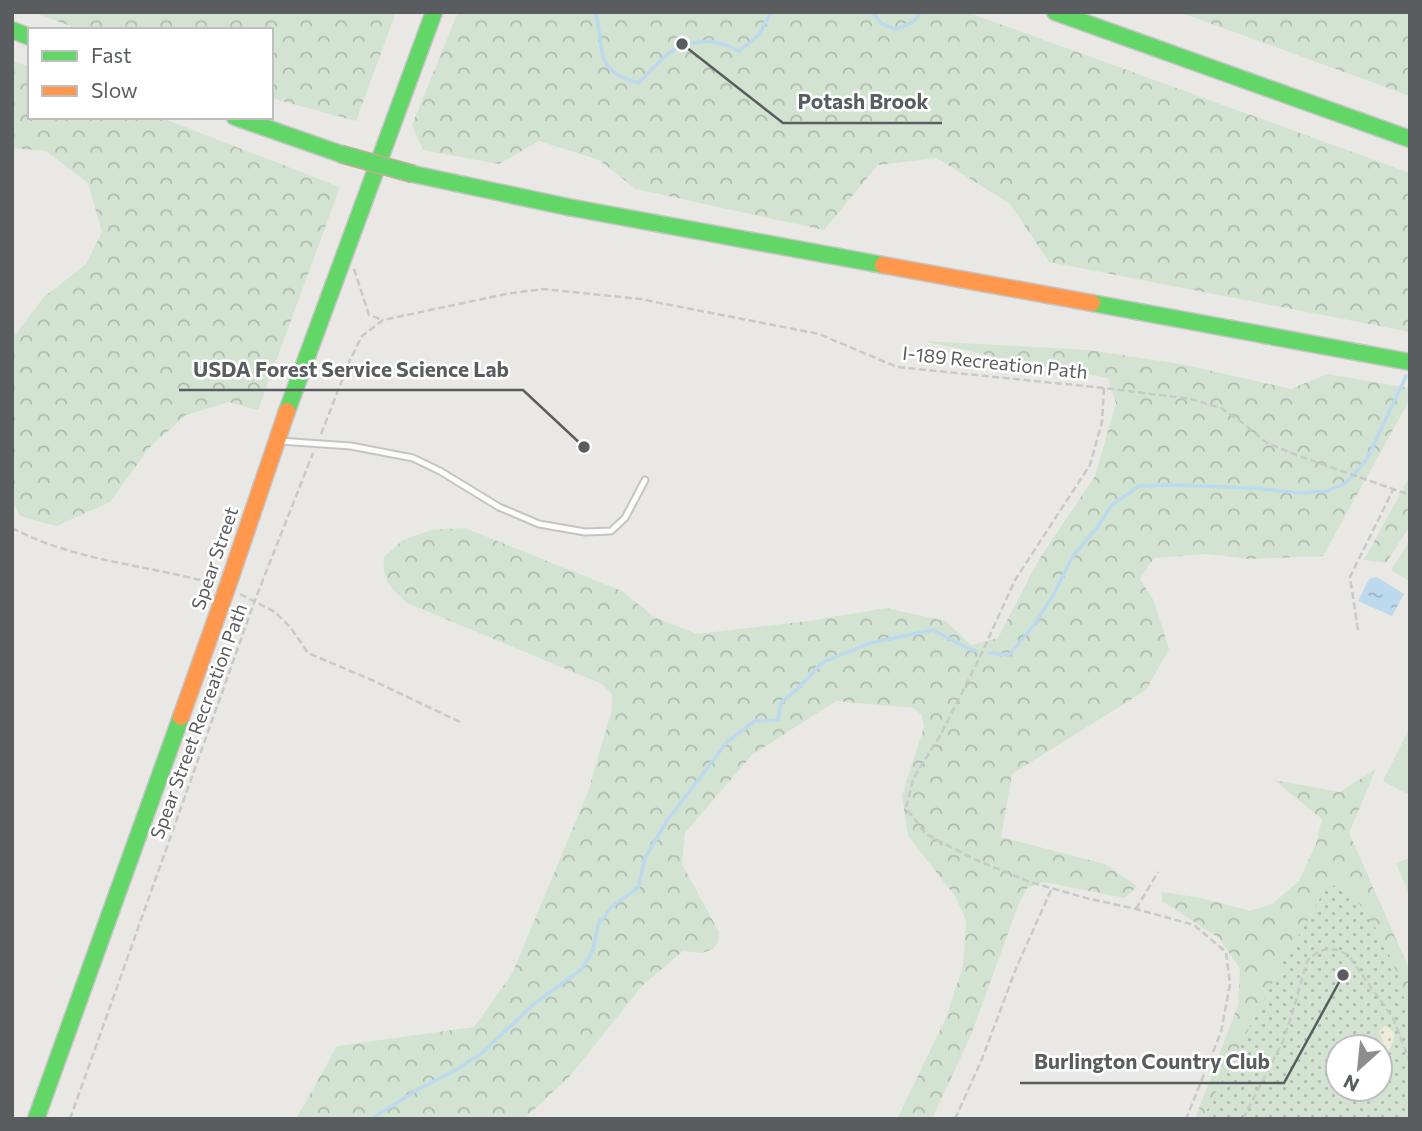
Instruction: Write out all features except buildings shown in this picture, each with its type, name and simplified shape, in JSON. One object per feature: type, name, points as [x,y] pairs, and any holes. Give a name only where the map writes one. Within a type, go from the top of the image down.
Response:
[{"type":"main road","name":"Spear Street","points":[[36,1119],[128,857],[227,588],[276,441],[434,12]]},
{"type":"main road","points":[[1055,12],[1410,139]]},
{"type":"main road","points":[[240,119],[341,153],[478,189],[1410,362]]},
{"type":"lane","points":[[276,441],[351,446],[413,457],[499,507],[539,523],[585,532],[611,531],[625,518],[645,480]]},
{"type":"path","points":[[354,270],[369,315],[383,320]]},
{"type":"path","name":"I-189 Recreation Path","points":[[362,336],[383,320],[506,294],[543,289],[640,299],[819,334],[897,367],[1191,399],[1221,408],[1266,443],[1410,495]]},
{"type":"path","name":"Spear Street Recreation Path","points":[[71,1119],[255,600],[350,360],[362,336]]},
{"type":"path","points":[[1104,388],[1102,422],[1090,465],[1015,580],[979,659],[914,779],[906,808],[926,834],[976,860],[1030,882],[1194,925],[1226,952],[1230,984],[1221,1032],[1185,1119]]},
{"type":"path","points":[[1358,630],[1350,577],[1393,490]]},
{"type":"path","points":[[12,527],[22,533],[97,558],[191,577],[255,600],[275,612],[291,628],[308,653],[460,722]]},
{"type":"path","points":[[1136,909],[1158,872]]},
{"type":"path","points":[[955,1119],[1052,888]]},
{"type":"path","points":[[1243,1119],[1283,1041],[1307,961],[1319,951],[1329,948],[1348,955],[1393,1018],[1410,1062]]},
{"type":"green space","points":[[32,12],[396,12],[356,121],[273,99],[273,28],[76,28]]},
{"type":"green space","points":[[458,12],[967,12],[1410,173],[1410,332],[1049,262],[1010,204],[937,158],[878,165],[824,230],[636,189],[599,160],[539,141],[499,164],[423,150],[412,125]]},
{"type":"green space","points":[[1179,12],[1410,12],[1410,96]]},
{"type":"green space","points":[[12,60],[28,66],[28,119],[164,119],[340,187],[258,410],[229,402],[186,415],[149,448],[110,502],[56,526],[20,516],[12,499],[12,339],[44,297],[86,264],[102,232],[88,183],[46,151],[12,148]]},
{"type":"green space","points":[[924,341],[1088,350],[1181,364],[1291,389],[1327,374],[1410,388],[1410,399],[1323,556],[1249,559],[1207,554],[1154,558],[1140,579],[1154,601],[1169,649],[1146,690],[1012,774],[1001,837],[1105,864],[1137,886],[1125,898],[1043,882],[1027,888],[1019,903],[971,1035],[932,1119],[897,1119],[946,1018],[963,966],[966,920],[955,896],[908,836],[902,796],[924,727],[922,716],[914,708],[836,701],[752,755],[685,833],[682,864],[719,932],[718,942],[713,949],[702,953],[683,951],[642,986],[570,1076],[524,1119],[296,1119],[337,1046],[474,1027],[512,974],[588,792],[612,709],[612,694],[602,684],[407,603],[386,578],[384,557],[403,540],[431,530],[465,528],[622,591],[654,617],[697,634],[808,621],[886,608],[946,621],[971,645],[998,638],[1038,561],[1095,476],[1116,403],[1108,378]]},
{"type":"green space","points":[[1410,476],[1410,526],[1386,563],[1364,560]]},
{"type":"green space","points":[[1410,540],[1410,579],[1409,581],[1391,570]]},
{"type":"green space","points":[[1410,727],[1410,794],[1383,781]]},
{"type":"green space","points":[[1376,769],[1349,833],[1410,971],[1410,1019],[1395,968],[1370,919],[1340,883],[1324,890],[1289,951],[1202,1119],[1195,1119],[1238,1005],[1240,969],[1219,938],[1162,901],[1162,892],[1202,898],[1250,911],[1272,904],[1299,881],[1316,844],[1322,819],[1274,780],[1340,792]]},
{"type":"green space","points":[[1349,833],[1410,971],[1410,1119],[1202,1119]]},
{"type":"green space","points":[[1410,853],[1410,896],[1396,863],[1407,859]]},
{"type":"sand","points":[[1385,1026],[1394,1033],[1380,1033]]},
{"type":"water","points":[[1377,577],[1404,594],[1392,616],[1358,601],[1369,579]]},
{"type":"waterway","points":[[595,12],[607,65],[613,72],[639,83],[663,58],[682,44],[710,41],[739,51],[759,35],[771,12]]},
{"type":"waterway","points":[[872,12],[882,24],[896,29],[913,22],[921,12]]},
{"type":"waterway","points":[[989,653],[1009,655],[1033,626],[1053,596],[1073,556],[1111,506],[1139,486],[1253,488],[1300,493],[1327,491],[1346,483],[1367,459],[1406,376]]},
{"type":"waterway","points":[[371,1119],[482,1053],[535,1003],[582,969],[593,950],[598,925],[612,906],[638,888],[645,858],[666,822],[727,742],[755,721],[778,720],[781,703],[823,662],[870,643],[933,630],[976,651]]},
{"type":"traffic: fast","points":[[287,411],[434,12]]},
{"type":"traffic: fast","points":[[1055,12],[1410,139]]},
{"type":"traffic: fast","points":[[12,30],[28,36]]},
{"type":"traffic: fast","points":[[241,119],[341,154]]},
{"type":"traffic: fast","points":[[341,154],[413,174]]},
{"type":"traffic: fast","points":[[413,174],[568,207],[883,265]]},
{"type":"traffic: fast","points":[[1092,303],[1410,362]]},
{"type":"traffic: fast","points":[[36,1119],[181,717]]},
{"type":"traffic: slow","points":[[883,265],[1092,303]]},
{"type":"traffic: slow","points":[[181,717],[287,411]]},
{"type":"place","name":"Potash Brook","points":[[682,44]]},
{"type":"place","name":"USDA Forest Service Science Lab","points":[[584,447]]},
{"type":"place","name":"Burlington Country Club","points":[[1343,975]]}]
